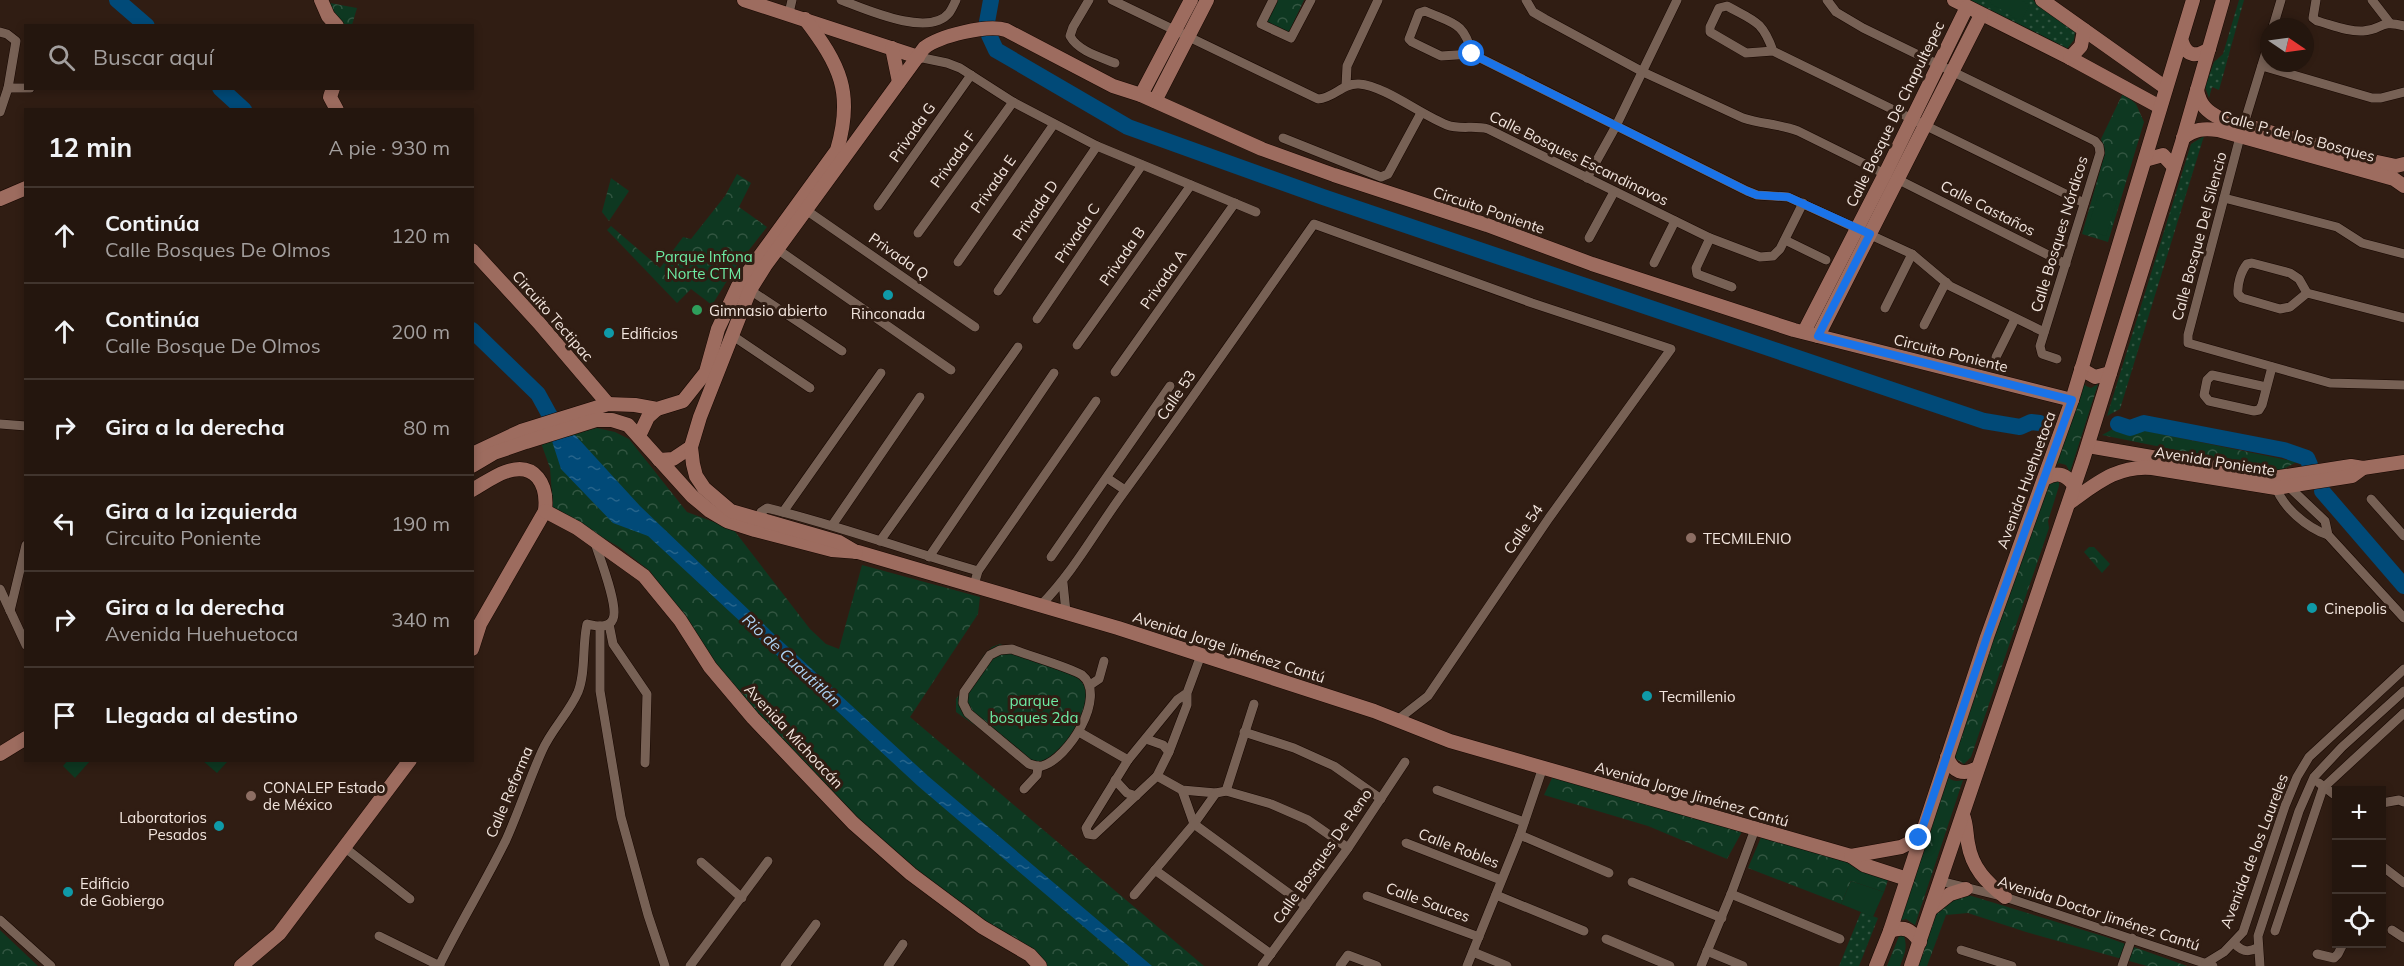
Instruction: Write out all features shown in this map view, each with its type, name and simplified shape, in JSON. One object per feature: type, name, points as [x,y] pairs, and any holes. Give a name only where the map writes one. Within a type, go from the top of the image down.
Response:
[{"type":"main road","points":[[321,0],[335,24]]},
{"type":"main road","points":[[639,436],[648,417],[657,409],[683,401],[706,372],[718,329],[738,286],[837,150],[844,126],[845,99],[837,70],[826,47],[804,19],[790,6],[744,0]]},
{"type":"main road","points":[[1140,95],[1191,0]]},
{"type":"main road","points":[[1155,101],[1207,0]]},
{"type":"main road","points":[[1954,0],[2070,58],[2160,107]]},
{"type":"main road","points":[[2042,0],[2166,88]]},
{"type":"main road","name":"Avenida Huehuetoca","points":[[1876,966],[1890,931],[1987,637],[2046,478],[2072,400],[2193,0]]},
{"type":"main road","points":[[1911,966],[2088,446],[2223,0]]},
{"type":"main road","name":"Calle Bosque De Chapultepec","points":[[1818,336],[1870,234],[1911,119],[1967,7]]},
{"type":"main road","name":"Calle Bosque De Chapultepec","points":[[1804,332],[1857,228],[1924,126],[1981,15]]},
{"type":"main road","points":[[804,19],[918,57]]},
{"type":"main road","name":"Circuito Poniente","points":[[700,417],[734,336],[750,290],[777,249],[924,48],[936,40],[995,27],[1012,33],[1113,86],[1155,101],[1262,149],[1323,171],[1487,225],[1592,264],[1804,332],[2072,400]]},
{"type":"main road","points":[[2070,58],[2081,46],[2084,30]]},
{"type":"main road","points":[[2182,42],[2184,50],[2191,55],[2200,55],[2209,49]]},
{"type":"main road","points":[[892,48],[899,82]]},
{"type":"main road","points":[[332,90],[330,97],[336,108]]},
{"type":"main road","name":"Calle P. de los Bosques","points":[[2197,90],[2201,103],[2208,112],[2242,131],[2394,179],[2404,186]]},
{"type":"main road","name":"Calle P. de los Bosques","points":[[2183,138],[2193,130],[2204,128],[2242,131],[2396,166],[2404,164]]},
{"type":"main road","points":[[2145,159],[2163,155],[2174,167]]},
{"type":"main road","points":[[2404,173],[2404,178]]},
{"type":"main road","points":[[0,199],[24,189]]},
{"type":"main road","name":"Circuito Tectipac","points":[[474,252],[539,323],[608,404]]},
{"type":"main road","points":[[2081,369],[2095,377],[2110,372]]},
{"type":"main road","points":[[683,401],[691,404],[700,417],[692,447],[696,477],[704,488],[731,511],[839,542],[856,552]]},
{"type":"main road","points":[[474,453],[571,422],[608,404],[657,409]]},
{"type":"main road","name":"Avenida Jorge Jiménez Cantú","points":[[571,422],[612,420],[628,425],[692,496],[710,511],[755,530],[832,550],[856,552],[1066,612],[1374,711],[1450,741],[1851,856],[1864,865],[1907,879]]},
{"type":"main road","points":[[474,465],[523,436]]},
{"type":"main road","name":"Avenida Poniente","points":[[2088,446],[2280,482]]},
{"type":"main road","points":[[659,460],[674,459],[692,447]]},
{"type":"main road","name":"Avenida Poniente","points":[[2069,503],[2107,476],[2136,467],[2280,482],[2351,466],[2363,468],[2404,462]]},
{"type":"main road","points":[[474,489],[505,472],[527,471],[537,475],[544,485],[547,497],[545,511],[480,624],[474,643]]},
{"type":"main road","points":[[2046,478],[2053,474],[2061,474],[2068,477],[2075,486]]},
{"type":"main road","name":"Avenida Michoacán","points":[[545,511],[594,540],[644,576],[680,620],[710,667],[753,718],[853,823],[911,874],[982,927],[1030,955],[1040,966]]},
{"type":"main road","points":[[0,754],[24,739]]},
{"type":"main road","points":[[1947,757],[1951,766],[1959,772],[1968,773],[1977,768]]},
{"type":"main road","points":[[241,966],[279,934],[408,762]]},
{"type":"main road","points":[[1963,815],[1967,826],[1967,841],[1971,858],[1988,884],[2005,897]]},
{"type":"main road","name":"Avenida Jorge Jiménez Cantú","points":[[1851,856],[1900,847],[1919,838]]},
{"type":"main road","points":[[1931,909],[1950,894],[1966,889]]},
{"type":"main road","points":[[1890,931],[1907,928],[1920,942]]},
{"type":"street","points":[[840,0],[885,16],[915,23],[934,21],[948,14],[956,0]]},
{"type":"street","points":[[1089,0],[1070,36],[1086,50],[1115,63]]},
{"type":"street","points":[[1273,0],[1261,24],[1291,38],[1311,0]]},
{"type":"street","points":[[1119,1],[1318,99],[1329,99],[1346,86],[1347,66],[1378,0]]},
{"type":"street","name":"Calle Castaños","points":[[1526,0],[1533,12],[1643,72],[1743,118],[1798,131],[2066,264]]},
{"type":"street","points":[[1587,178],[1616,126],[1677,0]]},
{"type":"street","name":"Calle Bosques Nórdicos","points":[[1472,54],[1747,191],[1757,195],[1788,197],[1912,254],[1946,282],[2044,332],[2100,153],[2099,146],[2095,141],[1836,12],[1827,0]]},
{"type":"street","points":[[2276,18],[2281,0]]},
{"type":"street","points":[[2316,0],[2312,12],[2313,18],[2317,21],[2354,31],[2366,31],[2389,22],[2404,26]]},
{"type":"street","points":[[2373,0],[2389,22]]},
{"type":"street","points":[[1773,51],[1766,30],[1760,24],[1727,6],[1719,8],[1709,30],[1712,34],[1746,53],[1773,51],[2084,203]]},
{"type":"street","points":[[1425,11],[1459,26],[1467,37],[1472,54],[1441,56],[1412,42],[1409,39],[1410,34],[1419,13],[1425,11]]},
{"type":"street","points":[[0,32],[8,34],[16,41],[8,88],[0,112]]},
{"type":"street","points":[[918,57],[947,63],[971,75],[1013,102],[1097,146],[1256,212]]},
{"type":"street","name":"Calle Bosque Del Silencio","points":[[2260,72],[2224,198],[2188,335],[2188,344],[2330,383],[2404,385]]},
{"type":"street","points":[[2283,72],[2372,98],[2404,93]]},
{"type":"street","name":"Privada G","points":[[879,206],[971,75]]},
{"type":"street","name":"Calle Bosques Escandinavos","points":[[1346,86],[1358,84],[1372,87],[1449,126],[1466,128],[1477,126],[1488,129],[1710,238],[1760,256],[1773,256],[1785,240]]},
{"type":"street","points":[[8,88],[24,88]]},
{"type":"street","name":"Privada F","points":[[918,233],[1013,102]]},
{"type":"street","points":[[1282,138],[1381,177],[1388,174],[1421,112]]},
{"type":"street","name":"Privada E","points":[[958,262],[1054,124]]},
{"type":"street","name":"Privada D","points":[[998,291],[1097,146]]},
{"type":"street","name":"Privada C","points":[[1037,319],[1142,165]]},
{"type":"street","name":"Privada B","points":[[1077,345],[1191,185]]},
{"type":"street","points":[[1589,238],[1614,192]]},
{"type":"street","points":[[2224,198],[2337,227],[2362,243],[2404,254]]},
{"type":"street","name":"Privada A","points":[[1115,372],[1235,203]]},
{"type":"street","points":[[1803,203],[1785,240],[1826,260]]},
{"type":"street","name":"Privada Q","points":[[806,210],[975,327]]},
{"type":"street","points":[[1654,263],[1675,221]]},
{"type":"street","name":"Calle 53","points":[[1041,605],[1063,583],[1125,490],[1158,448],[1314,224],[1532,303],[1671,349]]},
{"type":"street","points":[[1710,238],[1696,268],[1697,274],[1732,287]]},
{"type":"street","points":[[777,249],[951,370]]},
{"type":"street","points":[[1886,308],[1912,254]]},
{"type":"street","points":[[2307,293],[2290,308],[2280,309],[2242,298],[2238,294],[2238,289],[2243,268],[2252,263],[2290,273],[2299,279],[2307,293],[2404,318]]},
{"type":"street","points":[[1924,326],[1946,282]]},
{"type":"street","points":[[750,290],[842,351]]},
{"type":"street","points":[[1996,357],[2015,319]]},
{"type":"street","points":[[2044,332],[2041,351],[2057,359]]},
{"type":"street","points":[[734,336],[810,388]]},
{"type":"street","points":[[880,541],[1018,347]]},
{"type":"street","name":"Calle 54","points":[[1396,721],[1428,696],[1549,518],[1671,349]]},
{"type":"street","points":[[2266,387],[2212,375],[2207,380],[2204,395],[2209,401],[2256,411],[2261,408],[2272,367]]},
{"type":"street","points":[[783,512],[881,373]]},
{"type":"street","points":[[929,557],[1054,373]]},
{"type":"street","points":[[1051,557],[1170,386]]},
{"type":"street","points":[[833,524],[920,397]]},
{"type":"street","points":[[974,585],[978,570],[1096,401]]},
{"type":"street","points":[[0,424],[24,426]]},
{"type":"street","points":[[1107,478],[1125,490]]},
{"type":"street","points":[[2280,482],[2279,495],[2298,517],[2314,531],[2328,535]]},
{"type":"street","points":[[2280,482],[2325,521],[2328,535],[2404,618]]},
{"type":"street","points":[[2372,499],[2404,536]]},
{"type":"street","points":[[758,520],[760,512],[767,508],[833,524],[929,557],[978,570]]},
{"type":"street","points":[[594,540],[614,606],[614,618],[604,625]]},
{"type":"street","points":[[10,611],[24,553]]},
{"type":"street","points":[[1063,583],[1066,612]]},
{"type":"street","points":[[0,589],[24,641]]},
{"type":"street","name":"Calle Reforma","points":[[440,966],[480,893],[507,837],[543,748],[578,693],[582,677],[583,642],[587,624],[604,625]]},
{"type":"street","points":[[604,625],[613,644],[647,694],[645,763]]},
{"type":"street","points":[[604,625],[600,691],[621,817],[648,915],[665,966]]},
{"type":"street","points":[[1012,649],[1081,675],[1090,686],[1091,696],[1079,732],[1060,754],[1046,765],[1029,764],[968,713],[963,703],[964,692],[990,655],[1000,650],[1012,649]]},
{"type":"street","points":[[1187,693],[1177,700],[1128,760],[1086,828],[1088,834],[1094,835],[1156,776],[1170,752],[1187,705],[1187,693],[1201,656]]},
{"type":"street","points":[[1090,686],[1099,679],[1104,661]]},
{"type":"street","name":"Avenida de los Laureles","points":[[2209,964],[2234,943],[2243,932],[2285,806],[2297,777],[2309,757],[2404,669]]},
{"type":"street","name":"Avenida de los Laureles","points":[[2260,966],[2258,936],[2300,811],[2314,777],[2342,747],[2404,691]]},
{"type":"street","points":[[1226,791],[1254,704]]},
{"type":"street","points":[[2275,932],[2323,788],[2404,713]]},
{"type":"street","points":[[1079,732],[1128,760]]},
{"type":"street","points":[[1244,732],[1294,748],[1334,766],[1381,799]]},
{"type":"street","points":[[2332,735],[2342,747]]},
{"type":"street","points":[[1146,739],[1163,745],[1170,752]]},
{"type":"street","name":"Calle Bosques De Reno","points":[[1262,966],[1348,848],[1405,762]]},
{"type":"street","points":[[1024,789],[1037,775],[1038,766]]},
{"type":"street","points":[[1467,966],[1520,835],[1543,767]]},
{"type":"street","points":[[1156,776],[1182,790],[1216,793],[1226,791],[1271,804],[1308,820],[1348,848]]},
{"type":"street","points":[[2314,777],[2323,788],[2332,793]]},
{"type":"street","points":[[1115,780],[1127,793],[1136,796]]},
{"type":"street","points":[[1182,790],[1194,824],[1306,906]]},
{"type":"street","points":[[1437,790],[1524,822]]},
{"type":"street","points":[[1134,895],[1194,824],[1216,793]]},
{"type":"street","points":[[2386,802],[2399,800],[2404,802]]},
{"type":"street","points":[[2285,806],[2300,811]]},
{"type":"street","points":[[1701,966],[1722,918],[1755,829]]},
{"type":"street","points":[[1520,835],[1609,873]]},
{"type":"street","name":"Calle Robles","points":[[1406,843],[1501,880]]},
{"type":"street","points":[[344,847],[410,899]]},
{"type":"street","points":[[690,966],[768,861]]},
{"type":"street","points":[[701,862],[742,898]]},
{"type":"street","points":[[1155,870],[1271,954]]},
{"type":"street","points":[[2386,873],[2404,882]]},
{"type":"street","name":"Avenida Doctor Jiménez Cantú","points":[[1940,881],[2005,897],[2209,964]]},
{"type":"street","points":[[1632,882],[1722,918]]},
{"type":"street","points":[[1731,894],[1840,939]]},
{"type":"street","points":[[1496,895],[1584,931]]},
{"type":"street","name":"Calle Sauces","points":[[1367,896],[1479,937]]},
{"type":"street","points":[[0,920],[51,966]]},
{"type":"street","points":[[785,966],[816,924]]},
{"type":"street","points":[[2392,930],[2404,938]]},
{"type":"street","points":[[380,936],[440,966]]},
{"type":"street","points":[[2122,966],[2132,938]]},
{"type":"street","points":[[1606,939],[1670,966]]},
{"type":"street","points":[[2234,943],[2244,951],[2257,948]]},
{"type":"street","points":[[888,966],[903,944]]},
{"type":"street","points":[[2318,954],[2334,958],[2341,948]]},
{"type":"street","points":[[1961,950],[2012,966]]},
{"type":"street","points":[[1707,951],[1743,966]]},
{"type":"street","points":[[1473,952],[1507,966]]},
{"type":"street","points":[[1340,966],[1348,955],[1377,966]]},
{"type":"green space","points":[[1274,0],[1304,0],[1287,36],[1262,24]]},
{"type":"green space","points":[[1966,0],[2033,0],[2075,32],[2074,40],[2066,50]]},
{"type":"green space","points":[[1992,0],[2021,0],[2029,5],[2021,22],[1990,3]]},
{"type":"green space","points":[[2239,0],[2244,0],[2219,90],[2212,87],[2209,98],[2205,87],[2214,62],[2223,54]]},
{"type":"green space","points":[[319,1],[357,8],[352,24],[330,24]]},
{"type":"green space","points":[[2123,93],[2136,104],[2144,122],[2108,242],[2082,234],[2105,153],[2101,139]]},
{"type":"green space","points":[[2204,136],[2120,409],[2107,416],[2191,144]]},
{"type":"green space","name":"Parque Infona Norte CTM","points":[[737,174],[751,183],[739,207],[767,227],[735,268],[712,305],[691,289],[677,303],[607,230],[611,226],[660,268],[683,237],[691,239],[725,196]]},
{"type":"green space","points":[[611,178],[629,191],[609,221],[602,212]]},
{"type":"green space","points":[[2098,195],[2117,201],[2106,236],[2087,230]]},
{"type":"green space","points":[[2082,379],[2086,386],[2091,388],[2098,384],[2070,472],[2066,465],[2059,463],[2054,467]]},
{"type":"green space","points":[[597,428],[615,432],[629,439],[687,512],[733,529],[810,629],[826,644],[839,649],[862,565],[980,597],[978,614],[910,717],[1204,966],[1045,966],[912,869],[837,798],[762,721],[715,665],[650,571],[619,547],[553,508],[550,468],[541,443]]},
{"type":"green space","points":[[2113,429],[2131,432],[2146,431],[2297,462],[2279,471],[2102,435]]},
{"type":"green space","points":[[2052,480],[2059,481],[2059,486],[2048,521],[2049,528],[1971,757],[1964,764],[1953,757],[1997,627]]},
{"type":"green space","points":[[2089,547],[2094,547],[2110,564],[2102,573],[2084,552]]},
{"type":"green space","name":"parque bosques 2da","points":[[1000,644],[1070,672],[1085,684],[1090,699],[1086,714],[1056,757],[1033,766],[956,712],[956,699],[983,656],[992,647]]},
{"type":"green space","points":[[66,762],[89,762],[75,778],[63,766]]},
{"type":"green space","points":[[204,762],[227,762],[217,773]]},
{"type":"green space","points":[[1555,772],[1744,828],[1727,859],[1648,826],[1544,795]]},
{"type":"green space","points":[[1946,774],[1953,780],[1963,780],[1915,925],[1906,919],[1899,921]]},
{"type":"green space","points":[[1762,835],[1890,874],[1884,892],[1851,881],[1841,904],[1748,868]]},
{"type":"green space","points":[[1851,881],[1884,892],[1873,917],[1841,904]]},
{"type":"green space","points":[[1965,894],[2106,937],[2187,966],[2147,966],[1968,913],[1946,915],[1927,966],[1917,966],[1937,912],[1947,903]]},
{"type":"green space","points":[[1861,912],[1878,918],[1859,966],[1839,966]]},
{"type":"green space","points":[[0,930],[38,966],[0,966]]},
{"type":"green space","points":[[1899,936],[1904,936],[1906,944],[1900,966],[1887,966]]},
{"type":"water","points":[[575,435],[640,506],[928,776],[1152,966],[1130,966],[918,786],[648,536],[613,523],[561,469],[552,441]]},
{"type":"waterway","name":"Rio de Cuautitlán","points":[[117,0],[145,24]]},
{"type":"waterway","points":[[987,22],[991,0]]},
{"type":"waterway","points":[[989,35],[996,50],[1128,127],[1323,197],[1984,421],[2020,427],[2031,422],[2040,423]]},
{"type":"waterway","name":"Rio de Cuautitlán","points":[[222,90],[242,108]]},
{"type":"waterway","name":"Rio de Cuautitlán","points":[[474,332],[538,394],[560,434]]},
{"type":"waterway","points":[[2118,424],[2130,428],[2144,423],[2284,450],[2307,458],[2310,465]]},
{"type":"waterway","points":[[2322,491],[2404,586]]},
{"type":"place","name":"Rinconada","points":[[888,295]]},
{"type":"place","name":"Gimnasio abierto","points":[[697,310]]},
{"type":"place","name":"Edificios","points":[[609,333]]},
{"type":"place","name":"TECMILENIO","points":[[1691,538]]},
{"type":"place","name":"Cinepolis","points":[[2312,608]]},
{"type":"place","name":"Tecmillenio","points":[[1647,696]]},
{"type":"place","name":"CONALEP Estado de México","points":[[251,796]]},
{"type":"place","name":"Laboratorios Pesados","points":[[219,826]]},
{"type":"place","name":"Edificio de Gobiergo","points":[[68,892]]},
{"type":"route","points":[[1472,54],[1747,191],[1757,195],[1778,194],[1788,197],[1870,234],[1818,336],[2072,400],[2046,478],[1987,637],[1919,838]]}]
